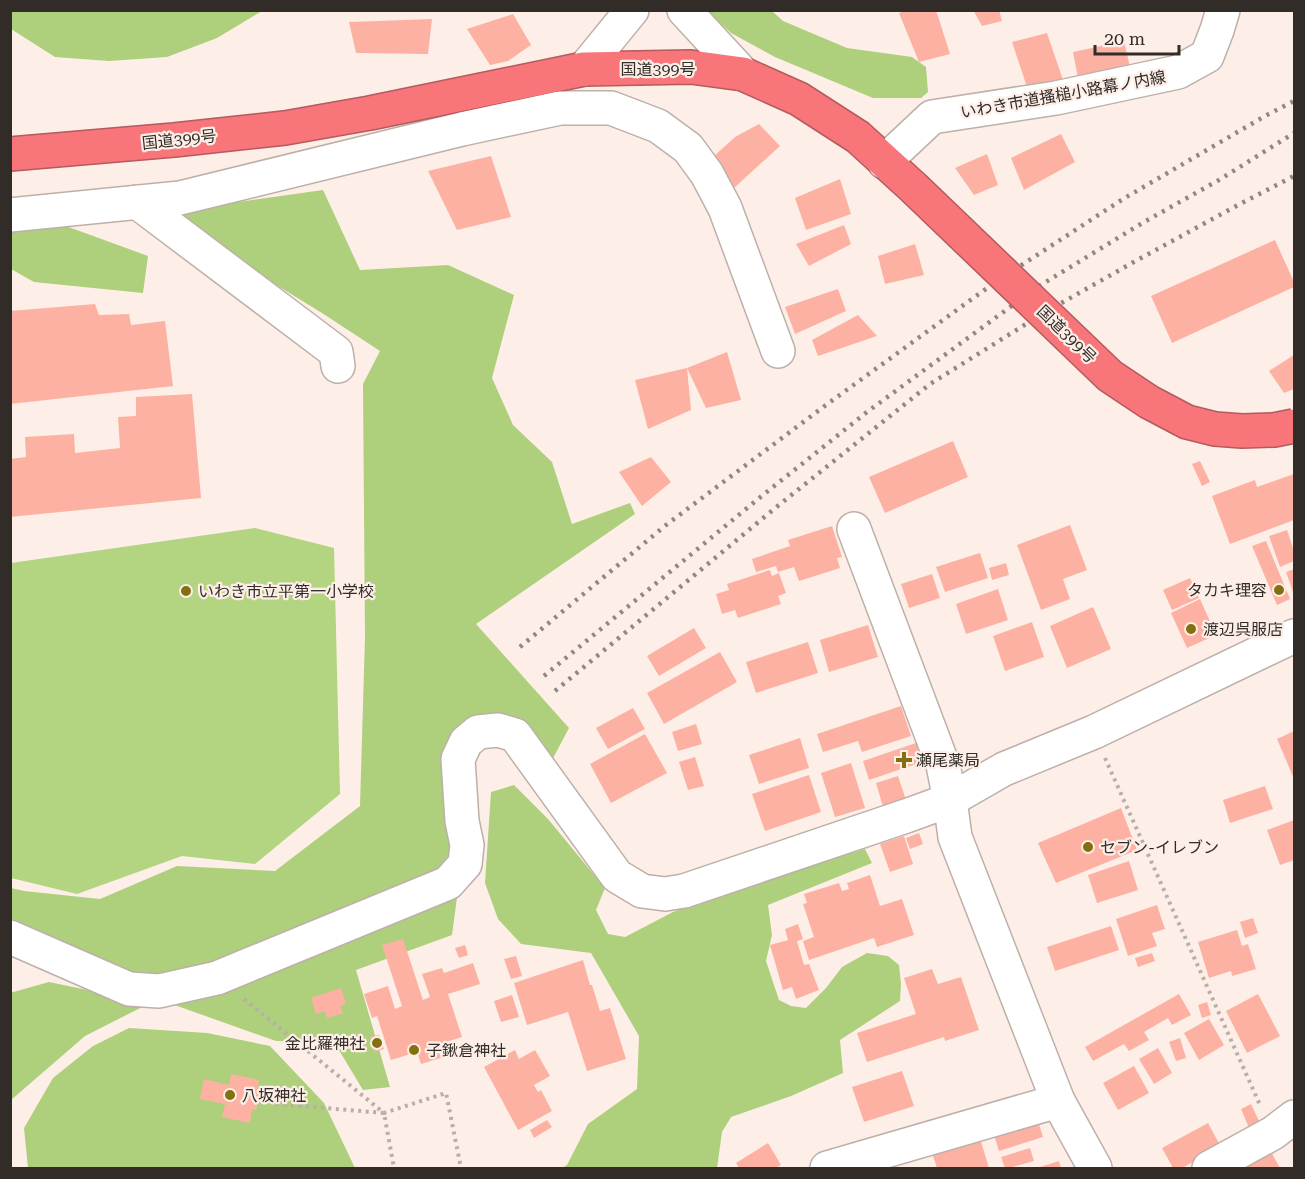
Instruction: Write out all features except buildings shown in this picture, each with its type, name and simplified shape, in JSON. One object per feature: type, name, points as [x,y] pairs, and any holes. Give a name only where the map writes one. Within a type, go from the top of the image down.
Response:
[{"type":"highway","name":"国道399号","points":[[10,154],[285,128],[584,69],[691,67],[743,74],[799,99],[858,136],[1110,375],[1149,402],[1187,422],[1215,429],[1242,432],[1294,426]]},
{"type":"street","points":[[584,69],[632,10]]},
{"type":"street","points":[[684,10],[743,74]]},
{"type":"street","name":"いわき市道搔槌小路幕ノ内線","points":[[884,162],[932,117],[1056,98],[1178,72],[1207,56],[1223,10]]},
{"type":"street","points":[[611,108],[640,69]]},
{"type":"street","points":[[10,215],[180,198],[462,129],[560,108],[611,108],[658,126],[688,148],[707,174],[725,208],[778,351]]},
{"type":"street","points":[[137,202],[336,352],[338,366]]},
{"type":"street","points":[[854,530],[943,765],[955,837],[1058,1101],[1095,1168]]},
{"type":"street","points":[[10,937],[129,989],[159,991],[217,978],[448,883],[465,864],[466,845],[458,759],[466,742],[478,732],[498,730],[514,735],[617,876],[642,891],[665,894],[684,891],[950,800],[1004,769],[1094,732],[1294,636]]},
{"type":"street","points":[[827,1168],[1058,1101]]},
{"type":"street","points":[[1209,1168],[1283,1125]]},
{"type":"path","points":[[1094,732],[1283,1125]]},
{"type":"path","points":[[217,978],[384,1113],[394,1168]]},
{"type":"path","points":[[276,1104],[384,1113],[446,1093],[461,1168]]},
{"type":"green space","points":[[10,11],[262,11],[217,38],[167,57],[109,61],[55,57],[11,29]]},
{"type":"green space","points":[[707,11],[772,11],[783,21],[847,48],[912,57],[926,67],[928,92],[921,98],[873,98],[775,57],[731,33]]},
{"type":"green space","points":[[323,190],[360,270],[448,265],[514,295],[492,378],[513,425],[552,462],[572,524],[630,503],[635,514],[476,624],[569,728],[552,760],[492,723],[455,772],[469,807],[452,935],[356,970],[390,1087],[363,1090],[334,1042],[276,1041],[11,947],[11,888],[100,899],[177,866],[275,871],[360,806],[365,637],[363,384],[380,351],[159,213]]},
{"type":"green space","points":[[63,225],[148,256],[143,293],[34,282],[11,269],[11,231]]},
{"type":"green space","points":[[255,528],[334,548],[340,794],[255,864],[182,856],[77,894],[11,878],[11,563]]},
{"type":"green space","points":[[514,785],[548,819],[605,888],[596,910],[608,934],[625,937],[673,912],[726,891],[865,849],[872,863],[768,905],[772,935],[766,961],[779,1000],[791,1006],[806,1008],[826,988],[842,967],[867,953],[888,956],[899,965],[900,1001],[840,1040],[843,1073],[791,1096],[731,1117],[722,1132],[717,1168],[562,1168],[567,1165],[588,1124],[637,1089],[639,1036],[591,953],[521,944],[498,919],[485,883],[491,792]]},
{"type":"green space","points":[[49,982],[150,1003],[85,1036],[11,1100],[10,993]]},
{"type":"green space","points":[[129,1028],[207,1033],[270,1046],[324,1103],[355,1168],[28,1168],[24,1128],[53,1078],[93,1046]]},
{"type":"railway","points":[[520,647],[666,525],[994,283],[1123,199],[1294,101]]},
{"type":"railway","points":[[544,676],[867,412],[1036,288],[1294,133]]},
{"type":"railway","points":[[555,691],[774,509],[930,384],[1042,314],[1294,176]]},
{"type":"place","name":"タカキ理容","points":[[1279,590]]},
{"type":"place","name":"いわき市立平第一小学校","points":[[186,591]]},
{"type":"place","name":"渡辺呉服店","points":[[1191,629]]},
{"type":"place","name":"瀬尾薬局","points":[[904,760]]},
{"type":"place","name":"セブン-イレブン","points":[[1088,847]]},
{"type":"place","name":"金比羅神社","points":[[377,1043]]},
{"type":"place","name":"子鍬倉神社","points":[[414,1050]]},
{"type":"place","name":"八坂神社","points":[[230,1095]]}]
